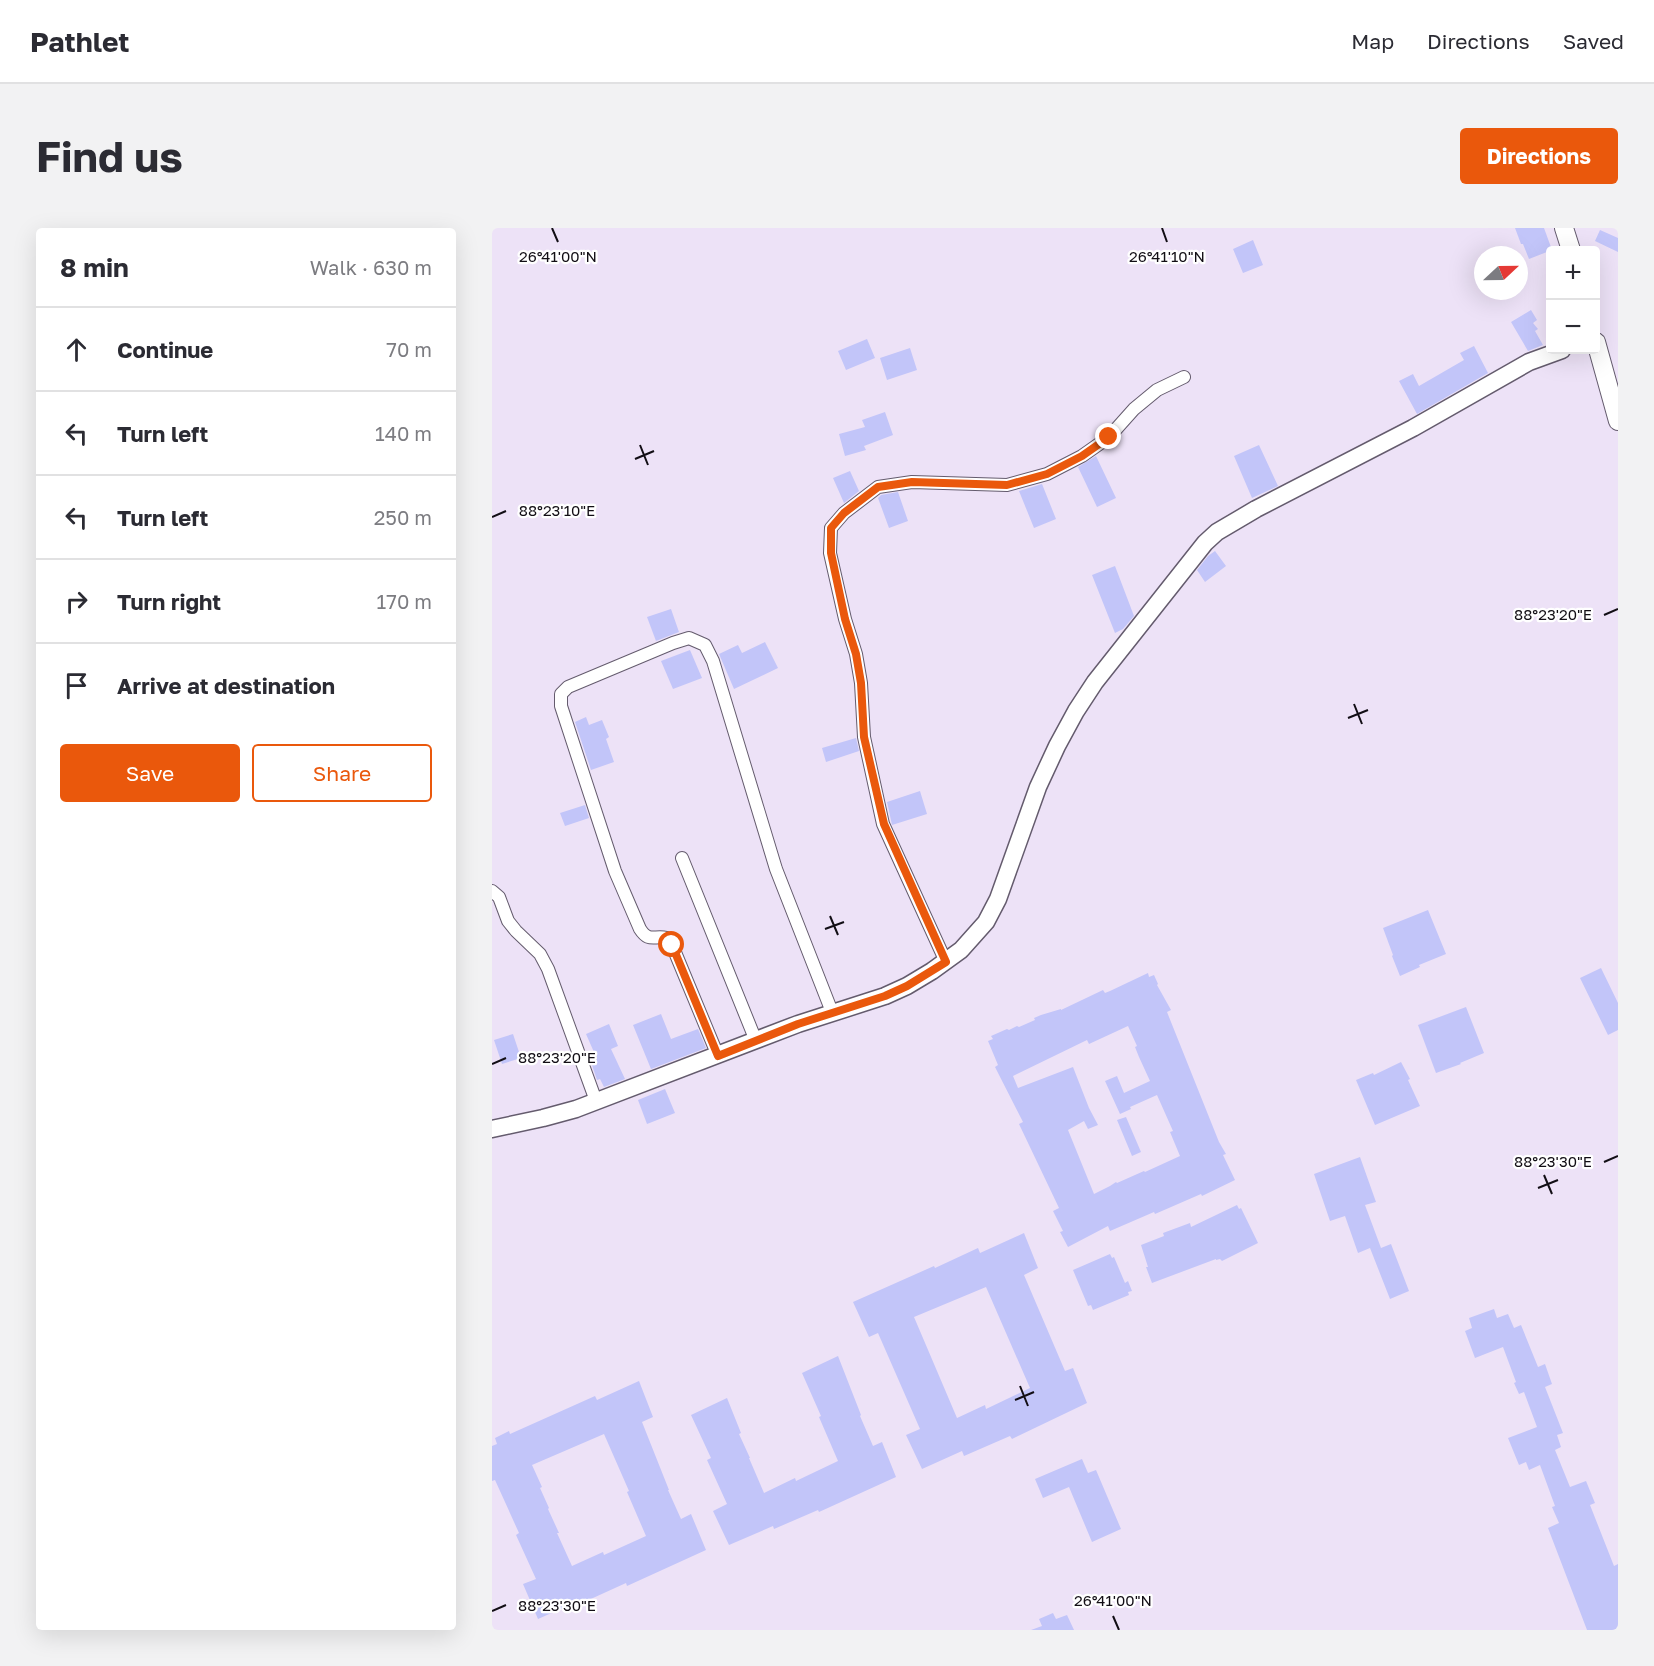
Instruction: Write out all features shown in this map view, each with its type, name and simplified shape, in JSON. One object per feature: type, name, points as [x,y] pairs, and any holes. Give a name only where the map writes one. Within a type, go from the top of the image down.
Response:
[{"type":"main road","points":[[1564,228],[1569,246]]},
{"type":"main road","points":[[1599,354],[1618,421]]},
{"type":"street","points":[[492,1129],[543,1118],[596,1101],[832,1012],[885,996],[907,986],[946,962],[974,937],[986,922],[998,899],[1038,787],[1056,746],[1076,711],[1095,682],[1205,543],[1217,532],[1256,509],[1413,428],[1529,362],[1551,354]]},
{"type":"street","points":[[946,962],[884,824],[864,737],[861,683],[856,654],[845,619],[831,553],[831,528],[844,513],[878,487],[912,482],[1007,485],[1047,474],[1082,456],[1109,437],[1134,410],[1157,390],[1184,377]]},
{"type":"street","points":[[718,1056],[672,945],[667,938],[651,939],[644,936],[640,929],[615,871],[561,706],[561,694],[568,687],[673,643],[689,638],[705,645],[713,661],[776,868],[832,1012]]},
{"type":"street","points":[[682,858],[756,1041]]},
{"type":"street","points":[[493,893],[499,897],[508,921],[540,954],[548,969],[596,1101]]},
{"type":"building","points":[[1515,228],[1544,228],[1551,246],[1546,246],[1546,252],[1529,259],[1528,246],[1521,244]]},
{"type":"building","points":[[1600,230],[1618,238],[1618,252],[1595,241]]},
{"type":"building","points":[[1253,240],[1263,265],[1243,273],[1233,249]]},
{"type":"building","points":[[1531,310],[1537,320],[1533,323],[1538,329],[1535,331],[1543,345],[1528,351],[1511,322]]},
{"type":"building","points":[[867,339],[875,358],[846,370],[838,351]]},
{"type":"building","points":[[1474,346],[1488,373],[1417,414],[1399,381],[1413,374],[1419,386],[1464,360],[1460,353]]},
{"type":"building","points":[[910,348],[917,370],[887,380],[880,358]]},
{"type":"building","points":[[885,412],[893,435],[864,446],[866,450],[845,456],[839,434],[865,427],[862,420]]},
{"type":"building","points":[[1259,445],[1278,486],[1252,498],[1234,456]]},
{"type":"building","points":[[1096,456],[1116,498],[1097,507],[1078,467]]},
{"type":"building","points":[[850,471],[859,491],[844,503],[833,478]]},
{"type":"building","points":[[1042,484],[1056,519],[1034,528],[1019,491]]},
{"type":"building","points":[[898,492],[908,521],[889,528],[878,498],[881,495]]},
{"type":"building","points":[[1215,551],[1226,566],[1205,582],[1197,570]]},
{"type":"building","points":[[1115,566],[1134,616],[1123,629],[1115,633],[1092,575]]},
{"type":"building","points":[[671,609],[679,632],[656,641],[647,617]]},
{"type":"building","points":[[765,642],[778,668],[734,689],[719,654],[738,645],[742,653]]},
{"type":"building","points":[[690,650],[702,678],[673,689],[661,661]]},
{"type":"building","points":[[586,717],[589,725],[602,720],[609,737],[606,739],[614,762],[591,770],[575,722]]},
{"type":"building","points":[[856,738],[859,751],[826,762],[822,748]]},
{"type":"building","points":[[920,791],[927,814],[892,825],[887,802]]},
{"type":"building","points":[[585,805],[589,818],[565,826],[560,813]]},
{"type":"building","points":[[1428,910],[1446,954],[1400,976],[1383,928]]},
{"type":"building","points":[[1601,968],[1618,1003],[1618,1030],[1608,1035],[1580,978]]},
{"type":"building","points":[[1148,973],[1149,977],[1154,975],[1171,1010],[1167,1012],[1235,1180],[1202,1196],[1201,1194],[1110,1231],[1108,1226],[1068,1247],[1053,1211],[1059,1208],[1019,1124],[1023,1122],[995,1067],[998,1065],[988,1041],[993,1039],[991,1036],[1007,1029],[1019,1027],[1041,1015],[1061,1010],[1103,990],[1105,993]],"holes":[[[1128,1026],[1137,1046],[1135,1047],[1150,1081],[1124,1093],[1117,1076],[1105,1081],[1120,1114],[1157,1095],[1173,1131],[1170,1132],[1180,1156],[1116,1182],[1094,1194],[1068,1130],[1084,1121],[1088,1129],[1098,1125],[1073,1067],[1018,1088],[1013,1076],[1087,1040],[1089,1044]]]},
{"type":"building","points":[[1466,1007],[1484,1053],[1436,1073],[1418,1025]]},
{"type":"building","points":[[661,1014],[671,1039],[698,1029],[706,1048],[651,1069],[633,1025]]},
{"type":"building","points":[[609,1024],[618,1046],[611,1049],[625,1079],[604,1087],[600,1079],[597,1080],[591,1062],[597,1059],[586,1034]]},
{"type":"building","points":[[513,1034],[521,1058],[502,1064],[494,1040]]},
{"type":"building","points":[[1401,1062],[1420,1106],[1375,1125],[1356,1080],[1373,1073],[1374,1075]]},
{"type":"building","points":[[665,1089],[675,1113],[647,1124],[638,1100]]},
{"type":"building","points":[[1126,1117],[1141,1152],[1132,1156],[1117,1120]]},
{"type":"building","points":[[1360,1157],[1376,1202],[1365,1205],[1381,1248],[1391,1244],[1409,1291],[1390,1299],[1370,1248],[1358,1253],[1345,1216],[1330,1221],[1314,1174]]},
{"type":"building","points":[[1237,1205],[1239,1209],[1241,1208],[1258,1243],[1222,1261],[1216,1259],[1152,1283],[1141,1245],[1164,1236],[1163,1233],[1190,1223],[1191,1227]]},
{"type":"building","points":[[1024,1233],[1038,1268],[1024,1275],[1065,1371],[1073,1368],[1087,1403],[1012,1439],[1010,1436],[964,1456],[962,1451],[922,1469],[906,1435],[920,1429],[878,1333],[869,1337],[853,1302],[978,1248],[980,1253]],"holes":[[[986,1287],[1030,1388],[986,1409],[985,1405],[957,1418],[914,1317]]]},
{"type":"building","points":[[1110,1254],[1112,1258],[1114,1257],[1125,1283],[1128,1281],[1132,1291],[1128,1292],[1129,1295],[1093,1310],[1091,1305],[1088,1306],[1073,1270]]},
{"type":"building","points":[[1494,1309],[1497,1318],[1508,1314],[1514,1328],[1521,1325],[1538,1367],[1545,1364],[1552,1384],[1545,1387],[1563,1433],[1557,1435],[1561,1447],[1555,1450],[1570,1487],[1586,1481],[1595,1503],[1590,1505],[1614,1566],[1618,1564],[1618,1630],[1587,1630],[1548,1528],[1559,1523],[1540,1465],[1529,1470],[1526,1462],[1519,1465],[1508,1438],[1537,1427],[1524,1392],[1519,1394],[1514,1383],[1516,1382],[1503,1347],[1475,1358],[1465,1331],[1472,1328],[1469,1318]]},
{"type":"building","points":[[838,1356],[873,1446],[882,1442],[896,1477],[819,1512],[818,1510],[774,1529],[773,1526],[729,1545],[713,1511],[727,1504],[707,1460],[711,1458],[691,1415],[727,1398],[741,1433],[739,1434],[764,1493],[795,1478],[796,1481],[838,1461],[802,1373]]},
{"type":"building","points":[[639,1381],[653,1417],[642,1422],[668,1490],[681,1519],[691,1514],[706,1550],[627,1586],[626,1583],[582,1603],[581,1600],[538,1619],[523,1584],[536,1579],[516,1535],[519,1533],[495,1480],[492,1481],[492,1446],[497,1444],[495,1438],[509,1431],[510,1434],[595,1396],[597,1400]],"holes":[[[604,1434],[629,1491],[627,1492],[646,1536],[604,1555],[603,1552],[572,1566],[532,1465]]]},
{"type":"building","points":[[1082,1459],[1088,1473],[1096,1470],[1121,1529],[1092,1542],[1069,1487],[1043,1498],[1035,1479]]},
{"type":"building","points":[[1053,1613],[1056,1619],[1067,1615],[1074,1630],[1031,1630],[1042,1626],[1039,1619]]},
{"type":"route","points":[[672,945],[718,1056],[798,1024],[885,996],[907,986],[946,962],[884,824],[864,737],[861,683],[856,654],[845,619],[831,553],[831,528],[844,513],[878,487],[912,482],[1007,485],[1047,474],[1082,456],[1109,437]]}]
